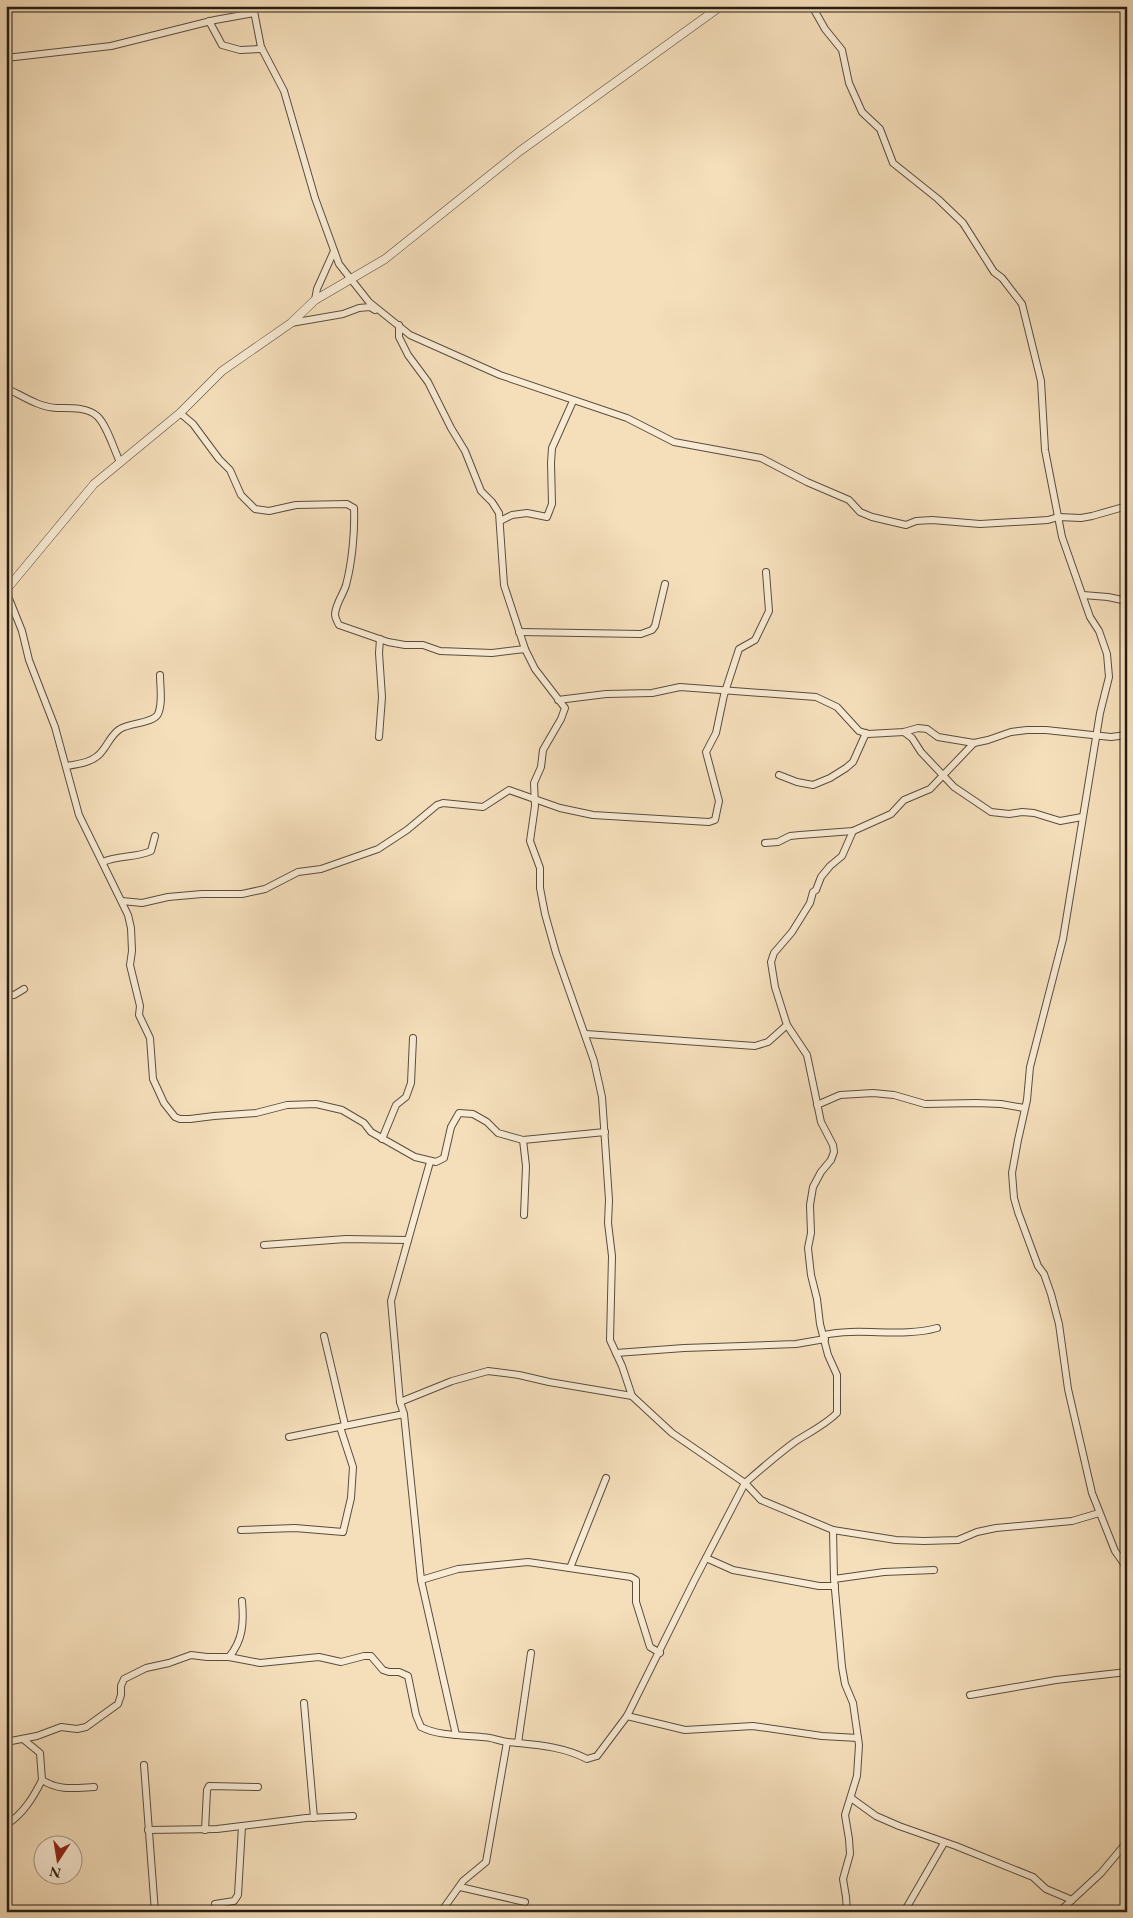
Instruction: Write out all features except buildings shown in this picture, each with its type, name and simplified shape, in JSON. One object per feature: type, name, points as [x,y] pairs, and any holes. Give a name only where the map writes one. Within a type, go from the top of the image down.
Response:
[{"type":"street","points":[[605,1132],[523,1140],[498,1133],[487,1122],[474,1114],[459,1113],[451,1127],[444,1158],[440,1161],[430,1162],[415,1157],[371,1132],[364,1123],[342,1110],[316,1104],[287,1105],[256,1114],[190,1119],[175,1117],[164,1103],[154,1079],[150,1038],[139,1015],[140,1006],[130,965],[132,951],[131,928],[128,915],[79,815],[55,727],[29,660],[22,632],[6,590],[94,484],[180,413],[222,372],[291,323],[314,300],[385,258],[528,145],[721,6]]},
{"type":"street","points":[[812,6],[825,29],[842,50],[849,82],[862,112],[880,129],[893,163],[938,199],[963,223],[994,272],[1002,278],[1022,304],[1041,381],[1045,450],[1062,536],[1090,617],[1099,631],[1107,654],[1109,677],[1082,817],[1062,939],[1030,1067],[1027,1100],[1012,1173],[1014,1198],[1032,1251],[1038,1266],[1044,1274],[1059,1324],[1068,1389],[1092,1493],[1115,1551],[1127,1568]]},
{"type":"street","points":[[6,58],[111,46],[254,10],[262,49],[284,92],[315,198],[339,264],[369,302],[410,334],[483,368],[573,401],[627,418],[674,442],[762,458],[806,482],[849,500],[860,512],[906,525],[916,521],[932,520],[980,524],[1048,520],[1092,516],[1127,506]]},
{"type":"street","points":[[209,21],[222,45],[240,50],[262,49]]},
{"type":"street","points":[[314,300],[334,251]]},
{"type":"street","points":[[291,323],[343,314],[359,308],[370,307],[383,314]]},
{"type":"street","points":[[399,325],[399,337],[408,355],[428,382],[465,451],[482,491],[499,513],[504,585],[519,632],[535,669],[565,708],[561,719],[543,750],[541,766],[534,783],[535,806],[530,841],[540,868],[540,888],[545,914],[558,960],[586,1034],[602,1097],[609,1200],[608,1223],[612,1256],[610,1340],[632,1396],[672,1433],[745,1483],[761,1500],[834,1530],[896,1540],[958,1540],[977,1532],[996,1528],[1072,1520],[1099,1513]]},
{"type":"street","points":[[6,388],[37,404],[54,408],[73,408],[93,412],[99,418],[120,462]]},
{"type":"street","points":[[500,522],[512,515],[527,513],[547,517],[552,504],[552,448],[573,401]]},
{"type":"street","points":[[180,413],[193,424],[219,459],[230,470],[241,495],[255,509],[269,511],[296,504],[347,504],[354,508],[346,585],[335,616],[339,625],[380,639],[405,645],[422,645],[440,651],[492,653],[525,649]]},
{"type":"street","points":[[122,901],[142,903],[168,897],[202,894],[242,894],[265,889],[298,872],[321,869],[378,849],[407,830],[438,805],[443,803],[483,807],[509,790],[560,808],[593,815],[709,822],[715,820],[718,801],[706,752],[716,733],[725,691],[739,650],[755,640],[769,611],[766,572]]},
{"type":"street","points":[[519,632],[641,634],[652,630],[655,626],[665,584]]},
{"type":"street","points":[[1083,595],[1127,601]]},
{"type":"street","points":[[378,737],[382,704],[380,639]]},
{"type":"street","points":[[66,766],[92,760],[103,751],[112,735],[119,729],[129,724],[146,722],[154,718],[158,714],[160,675]]},
{"type":"street","points":[[558,700],[606,694],[652,693],[680,687],[816,697],[837,707],[859,732],[866,733],[904,732],[918,728],[927,729],[938,737],[974,743],[1011,732],[1027,730],[1046,730],[1110,738],[1127,735]]},
{"type":"street","points":[[904,732],[912,738],[915,746],[954,787],[991,812],[1009,814],[1034,813],[1060,820],[1082,817]]},
{"type":"street","points":[[779,775],[797,782],[813,785],[830,778],[852,762],[866,733]]},
{"type":"street","points":[[765,843],[778,842],[790,836],[852,831],[891,814],[904,800],[930,789],[974,743]]},
{"type":"street","points":[[6,1742],[23,1739],[62,1727],[77,1729],[86,1726],[118,1704],[121,1695],[120,1686],[124,1679],[146,1668],[169,1663],[191,1655],[229,1657],[260,1663],[319,1657],[341,1662],[371,1656],[383,1670],[399,1672],[408,1676],[416,1715],[421,1727],[427,1730],[552,1747],[573,1752],[587,1759],[597,1756],[627,1716],[745,1483],[789,1447],[828,1422],[837,1413],[837,1375],[828,1355],[820,1324],[808,1248],[811,1233],[810,1205],[813,1187],[834,1152],[833,1145],[820,1122],[807,1055],[787,1025],[773,980],[771,958],[792,932],[810,903],[813,892],[816,890],[821,877],[842,856],[852,831]]},
{"type":"street","points":[[102,862],[112,858],[142,855],[151,851],[155,836]]},
{"type":"street","points":[[6,996],[14,995],[24,990]]},
{"type":"street","points":[[586,1034],[755,1046],[768,1042],[787,1025]]},
{"type":"street","points":[[382,1138],[396,1105],[406,1097],[411,1083],[413,1038]]},
{"type":"street","points":[[817,1106],[840,1095],[873,1093],[894,1095],[925,1104],[984,1104],[1024,1108]]},
{"type":"street","points":[[523,1140],[526,1166],[524,1215]]},
{"type":"street","points":[[430,1162],[391,1301],[400,1402],[404,1414],[421,1580],[456,1735]]},
{"type":"street","points":[[264,1245],[346,1239],[408,1240]]},
{"type":"street","points":[[616,1353],[684,1348],[796,1344],[840,1333],[923,1332],[936,1328]]},
{"type":"street","points":[[242,1530],[295,1528],[343,1532],[351,1498],[353,1467],[324,1336]]},
{"type":"street","points":[[400,1402],[452,1381],[488,1371],[632,1396]]},
{"type":"street","points":[[289,1437],[404,1414]]},
{"type":"street","points":[[570,1568],[606,1478]]},
{"type":"street","points":[[834,1530],[834,1579],[842,1667],[845,1684],[853,1703],[859,1746],[857,1776],[845,1815],[850,1839],[850,1854],[843,1879],[847,1912]]},
{"type":"street","points":[[706,1558],[733,1570],[819,1586],[835,1586]]},
{"type":"street","points":[[421,1580],[458,1569],[528,1562],[634,1578],[636,1580],[636,1602],[650,1647],[660,1653]]},
{"type":"street","points":[[834,1579],[884,1572],[934,1570]]},
{"type":"street","points":[[229,1657],[236,1648],[241,1636],[244,1618],[242,1601]]},
{"type":"street","points":[[518,1743],[531,1653]]},
{"type":"street","points":[[970,1695],[1056,1680],[1127,1672]]},
{"type":"street","points":[[304,1702],[314,1818]]},
{"type":"street","points":[[627,1716],[685,1730],[753,1726],[822,1736],[858,1738]]},
{"type":"street","points":[[6,1824],[13,1821],[29,1804],[42,1780],[40,1753],[23,1739]]},
{"type":"street","points":[[441,1912],[463,1881],[486,1862],[507,1742]]},
{"type":"street","points":[[144,1764],[155,1912]]},
{"type":"street","points":[[42,1780],[55,1787],[70,1789],[94,1787]]},
{"type":"street","points":[[205,1830],[206,1790],[209,1786],[258,1787]]},
{"type":"street","points":[[851,1798],[876,1816],[1033,1877],[1046,1889],[1072,1900]]},
{"type":"street","points":[[148,1830],[205,1830],[268,1822],[353,1816]]},
{"type":"street","points":[[215,1904],[234,1902],[238,1895],[242,1826]]},
{"type":"street","points":[[1060,1912],[1100,1873],[1127,1842]]},
{"type":"street","points":[[904,1912],[944,1843]]},
{"type":"street","points":[[460,1887],[525,1902]]}]
